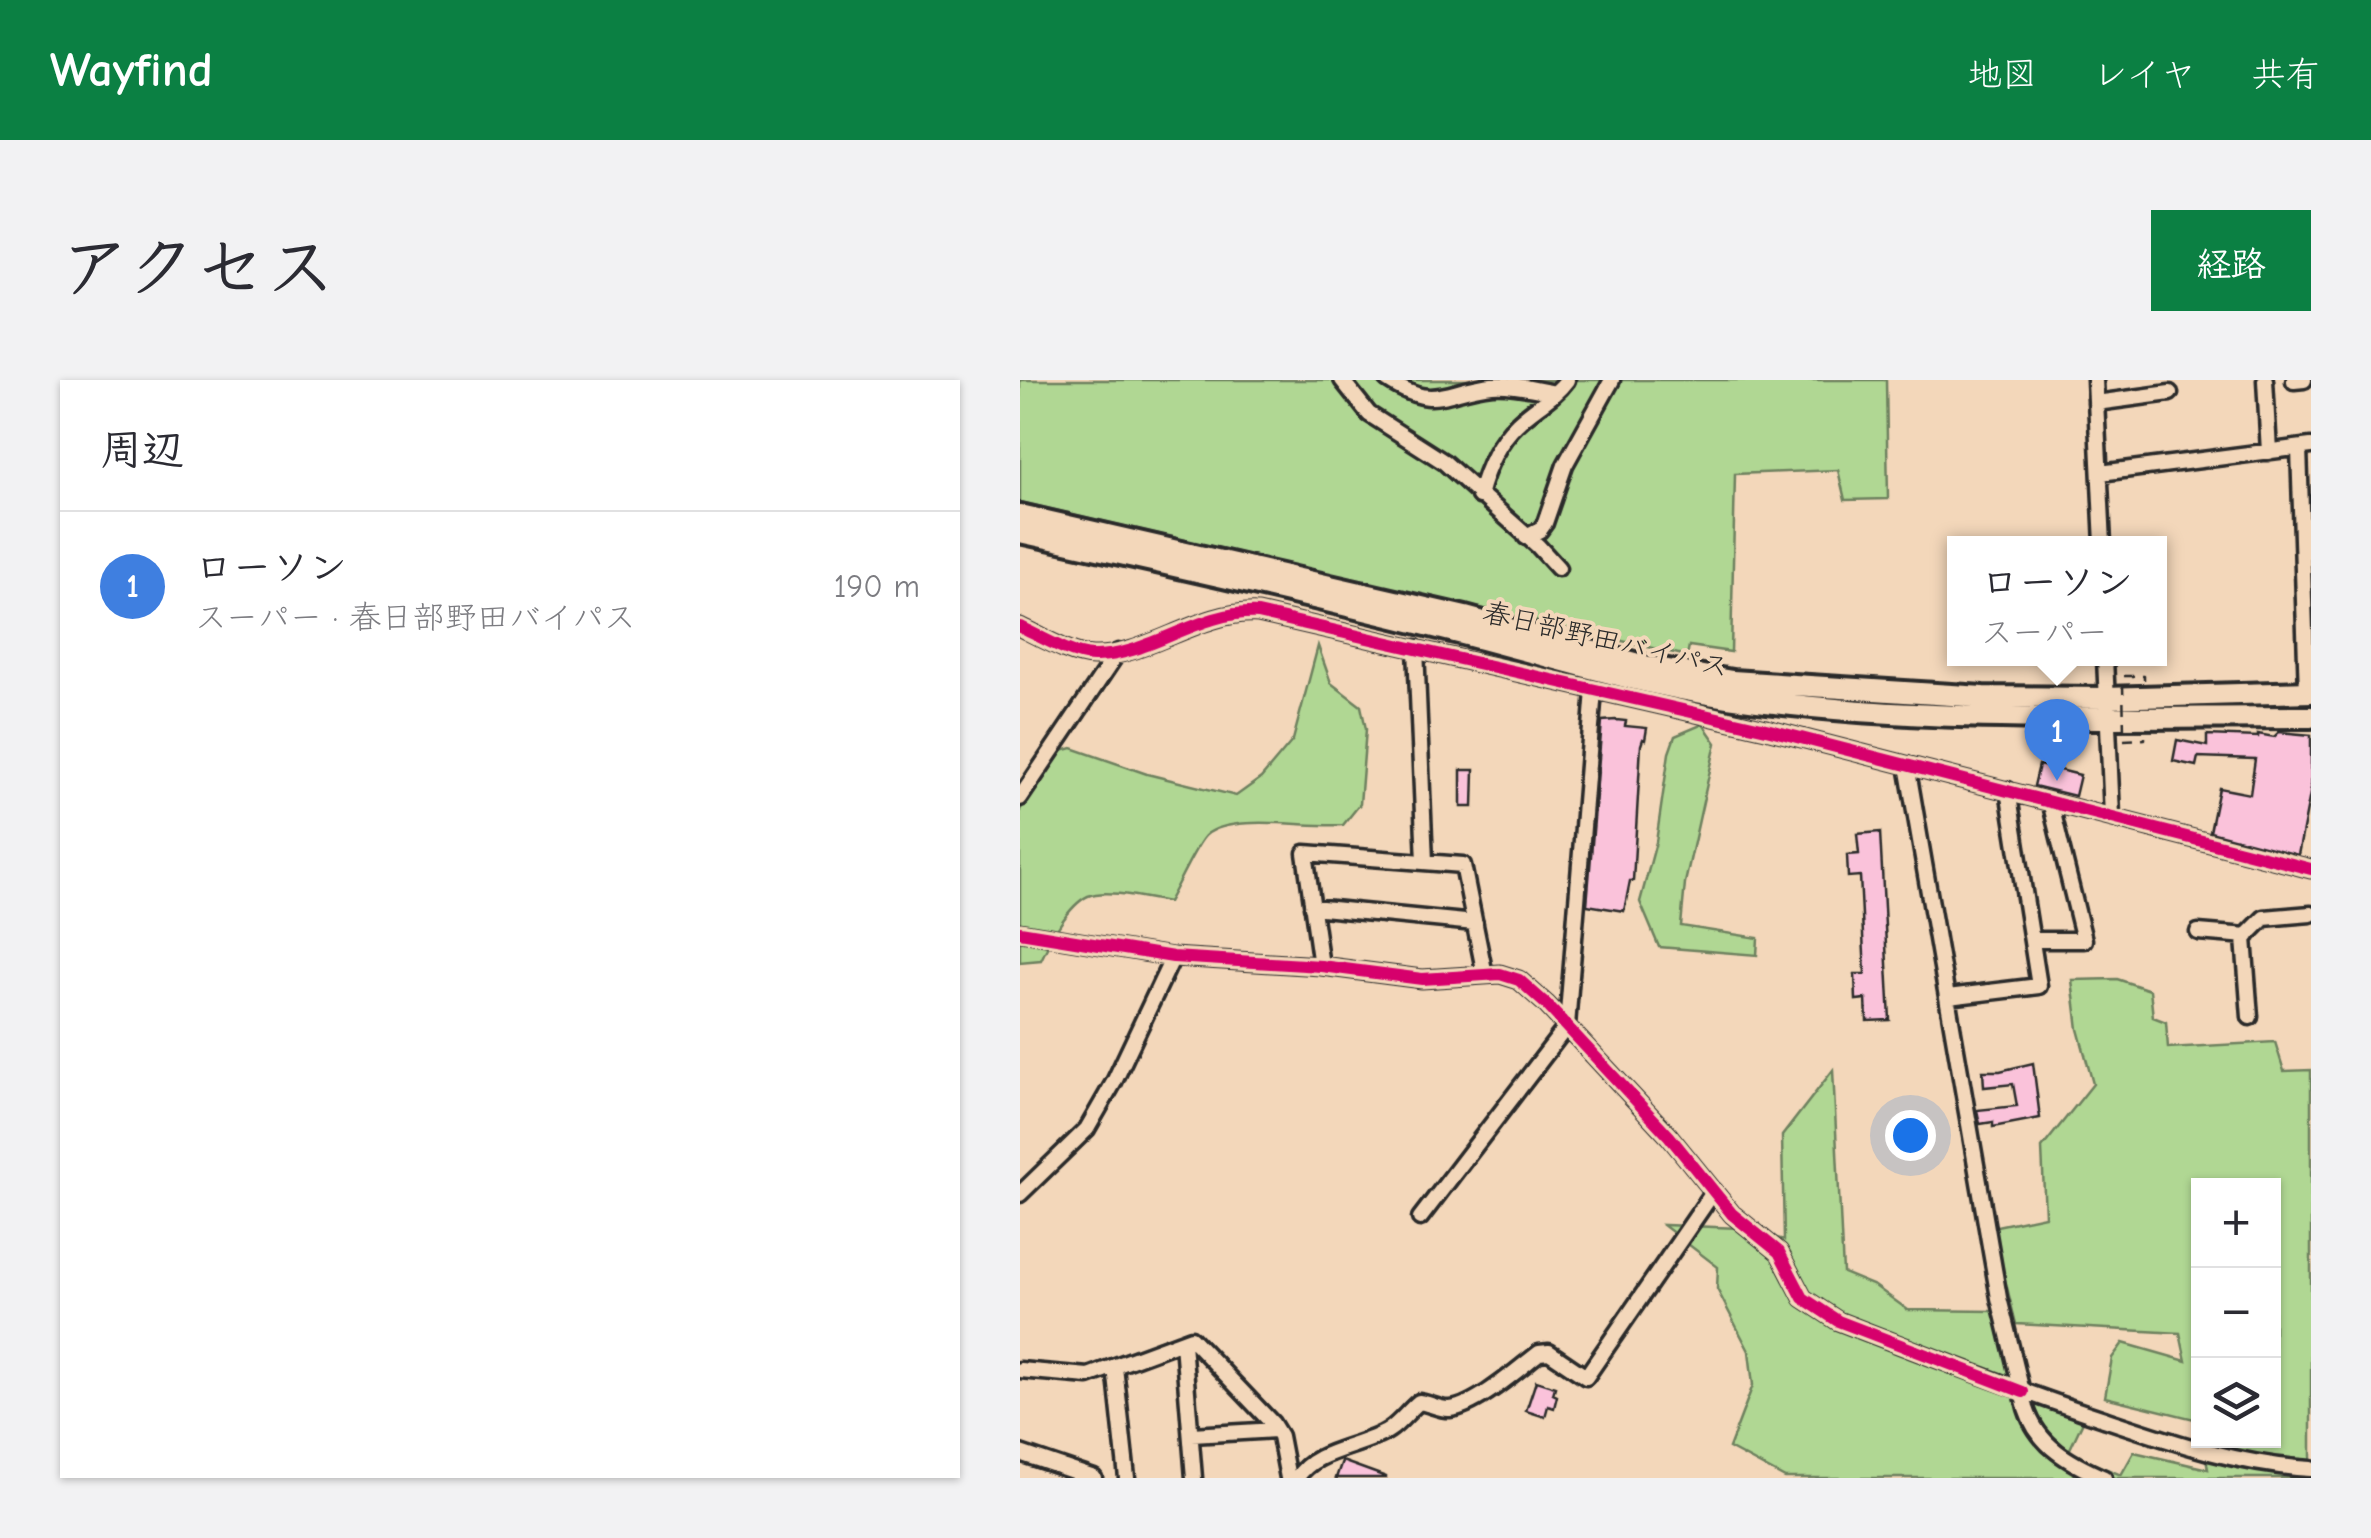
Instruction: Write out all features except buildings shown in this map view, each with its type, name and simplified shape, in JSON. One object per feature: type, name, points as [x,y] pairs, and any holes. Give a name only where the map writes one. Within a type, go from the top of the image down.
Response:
[{"type":"highway","name":"春日部野田バイパス","points":[[1020,515],[1465,617],[1663,669],[1732,680],[2106,708],[2311,717]]},
{"type":"highway","name":"春日部野田バイパス","points":[[1020,532],[1463,634],[1670,688],[1883,715],[2106,708],[2309,692]]},
{"type":"street","points":[[1342,380],[1369,414],[1444,462],[1558,568]]},
{"type":"street","points":[[1387,380],[1405,392],[1442,399],[1495,385],[1556,393]]},
{"type":"street","points":[[1479,496],[1496,451],[1518,423],[1567,380]]},
{"type":"street","points":[[1526,536],[1545,523],[1565,465],[1612,380]]},
{"type":"street","points":[[2094,380],[2103,536]]},
{"type":"street","points":[[2265,380],[2269,452]]},
{"type":"street","points":[[2294,381],[2304,380]]},
{"type":"street","points":[[2096,403],[2170,393]]},
{"type":"street","points":[[2100,473],[2305,447],[2309,692]]},
{"type":"street","points":[[1020,627],[1093,656],[1118,652],[1240,612],[1297,620],[2050,800],[2311,869]]},
{"type":"street","points":[[1416,648],[1425,862]]},
{"type":"street","points":[[1020,798],[1118,652]]},
{"type":"street","points":[[2104,666],[2112,816]]},
{"type":"street","points":[[1420,1218],[1567,1026],[1594,690]]},
{"type":"street","points":[[1907,765],[1999,1298],[2031,1425],[2050,1448],[2104,1478]]},
{"type":"street","points":[[1948,996],[2039,986],[2008,790]]},
{"type":"street","points":[[2032,940],[2084,940],[2050,800]]},
{"type":"street","points":[[1321,966],[1304,853],[1463,865],[1485,975]]},
{"type":"street","points":[[1312,907],[1474,924]]},
{"type":"street","points":[[2250,1017],[2247,936],[2264,918],[2311,914]]},
{"type":"street","points":[[1020,932],[1174,957],[1321,966],[1422,978],[1500,974],[1519,980],[1669,1136],[1732,1214],[1780,1252],[1803,1298],[1814,1308],[1838,1321],[2023,1392],[2218,1456],[2311,1469]]},
{"type":"street","points":[[2198,932],[2247,936]]},
{"type":"street","points":[[1020,1194],[1087,1128],[1114,1082],[1174,957]]},
{"type":"street","points":[[1297,1478],[1313,1462],[1393,1428],[1419,1402],[1445,1410],[1460,1406],[1493,1388],[1540,1352],[1548,1352],[1586,1377],[1714,1191]]},
{"type":"street","points":[[1020,1370],[1088,1376],[1191,1338],[1276,1430],[1288,1478]]},
{"type":"street","points":[[1182,1343],[1194,1478]]},
{"type":"street","points":[[1114,1367],[1127,1478]]},
{"type":"street","points":[[1192,1435],[1276,1430]]},
{"type":"street","points":[[1020,1453],[1094,1478]]},
{"type":"path","points":[[2122,684],[2124,733],[2145,733],[2144,740],[2124,740]]},
{"type":"green space","points":[[1020,380],[1886,380],[1888,499],[1845,500],[1838,470],[1735,474],[1731,652],[1689,646],[1687,656],[1020,502]]},
{"type":"green space","points":[[1318,646],[1331,683],[1361,706],[1366,729],[1360,804],[1343,825],[1251,823],[1218,828],[1202,839],[1168,902],[1116,894],[1088,896],[1066,916],[1041,960],[1020,962],[1020,810],[1058,752],[1072,748],[1147,774],[1236,796],[1261,778],[1293,740]]},
{"type":"green space","points":[[1703,724],[1716,743],[1685,883],[1681,926],[1758,938],[1757,955],[1659,947],[1640,902],[1656,842],[1675,736]]},
{"type":"green space","points":[[2117,979],[2150,990],[2153,1017],[2166,1022],[2168,1048],[2275,1042],[2284,1071],[2311,1070],[2311,1478],[1785,1478],[1729,1448],[1753,1385],[1749,1351],[1717,1289],[1718,1267],[1663,1225],[1740,1228],[1784,1240],[1782,1136],[1833,1070],[1843,1273],[1875,1286],[1908,1310],[1995,1311],[2012,1381],[2084,1419],[2068,1453],[2121,1475],[2134,1452],[2208,1469],[2204,1448],[2281,1448],[2281,1178],[2191,1178],[2191,1418],[2105,1397],[2112,1358],[2123,1343],[2186,1361],[2180,1333],[2016,1324],[1992,1227],[2045,1216],[2042,1148],[2093,1084],[2078,1029],[2072,980]]},
{"type":"cycle path","points":[[1020,627],[1085,655],[1113,655],[1215,619],[1258,613],[1766,729],[2311,869]]},
{"type":"cycle path","points":[[1020,932],[1173,957],[1321,966],[1422,979],[1500,974],[1519,980],[1669,1136],[1732,1214],[1779,1252],[1803,1298],[1838,1321],[2023,1392]]},
{"type":"place","name":"ローソン","points":[[2057,781]]}]
